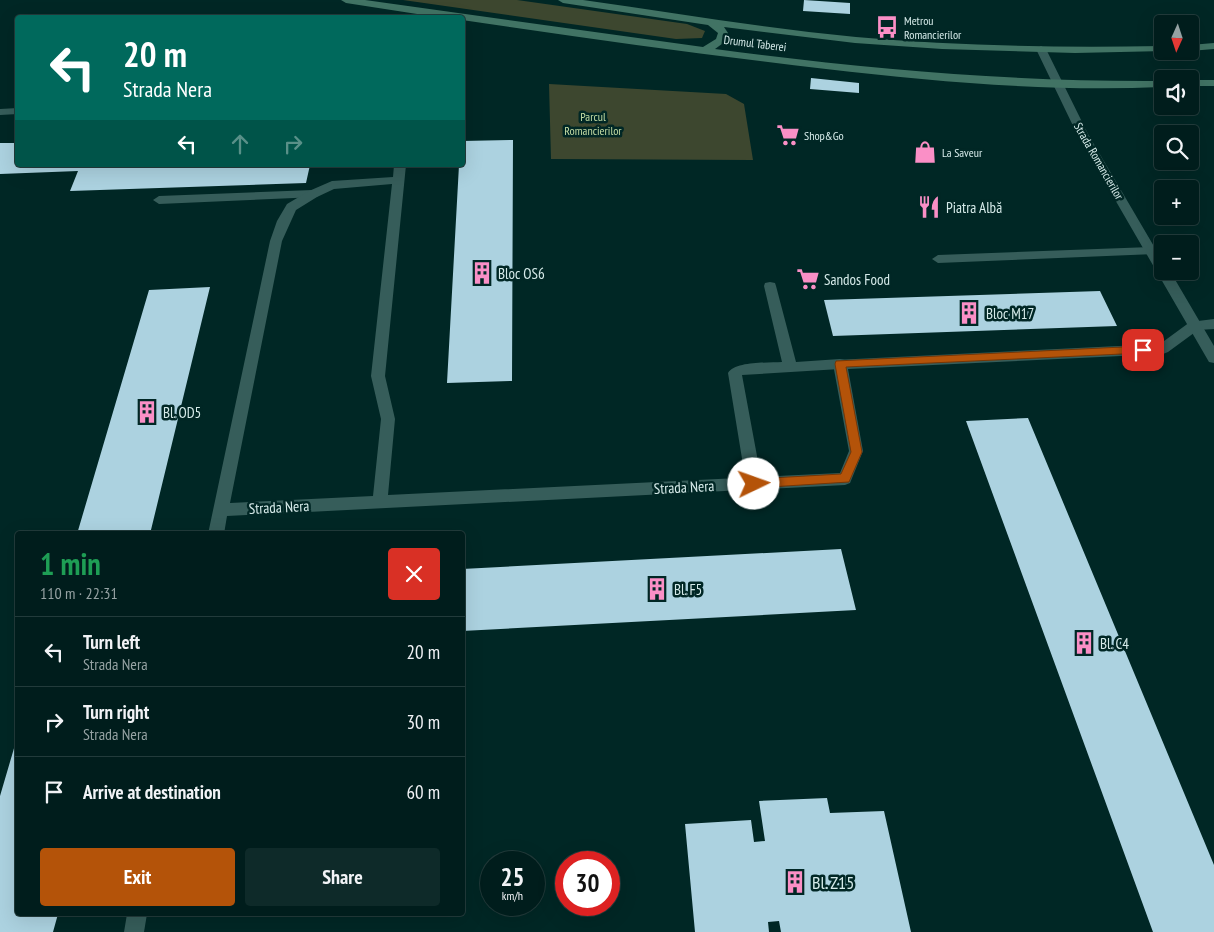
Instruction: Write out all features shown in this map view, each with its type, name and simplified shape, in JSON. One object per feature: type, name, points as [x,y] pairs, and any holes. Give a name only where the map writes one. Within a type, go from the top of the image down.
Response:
[{"type":"main road","name":"Drumul Taberei","points":[[346,0],[420,14]]},
{"type":"main road","name":"Drumul Taberei","points":[[563,0],[711,22],[846,38],[1041,49],[1154,49]]},
{"type":"main road","name":"Drumul Taberei","points":[[465,20],[704,51],[890,72],[1055,84],[1154,84]]},
{"type":"main road","points":[[704,51],[721,41],[723,33],[720,28],[711,22]]},
{"type":"main road","points":[[1199,47],[1214,46]]},
{"type":"main road","points":[[1199,83],[1214,83]]},
{"type":"street","name":"Strada Romancierilor","points":[[1041,49],[1055,84],[1154,256]]},
{"type":"street","points":[[0,112],[15,111]]},
{"type":"street","points":[[380,502],[388,418],[378,376],[400,167]]},
{"type":"street","points":[[217,531],[276,241],[283,221],[291,208],[332,185],[398,180]]},
{"type":"street","points":[[159,200],[313,194]]},
{"type":"street","points":[[938,259],[1151,251]]},
{"type":"street","name":"Strada Romancierilor","points":[[1168,280],[1214,358]]},
{"type":"street","points":[[770,286],[790,366]]},
{"type":"street","points":[[754,484],[735,373],[740,370],[790,366],[1163,349],[1195,324],[1214,324]]},
{"type":"street","name":"Strada Nera","points":[[221,510],[845,479],[856,452],[840,364]]},
{"type":"street","points":[[134,932],[138,916]]},
{"type":"green space","points":[[403,0],[517,0],[687,24],[705,31],[702,38],[676,39]]},
{"type":"green space","name":"Parcul Romancierilor","points":[[549,84],[726,94],[744,104],[753,160],[551,159]]},
{"type":"building","points":[[804,0],[850,3],[850,14],[803,11]]},
{"type":"building","points":[[811,78],[859,83],[859,93],[810,89]]},
{"type":"building","name":"Bloc OS6","points":[[513,140],[512,381],[447,383],[459,167],[465,167],[465,141]]},
{"type":"building","points":[[0,143],[15,143],[15,167],[310,167],[306,183],[70,191],[78,171],[0,174]]},
{"type":"building","name":"Bl. OD5","points":[[210,287],[151,531],[78,531],[149,290]]},
{"type":"building","name":"Bloc M17","points":[[1100,291],[1117,326],[833,336],[824,300]]},
{"type":"building","name":"Bl. C4","points":[[1028,418],[1214,865],[1214,932],[1153,932],[966,421]]},
{"type":"building","name":"Bl. F5","points":[[841,549],[856,610],[465,631],[465,569]]},
{"type":"building","points":[[15,745],[15,916],[57,916],[53,932],[0,932],[0,796]]},
{"type":"building","name":"Bl. Z15","points":[[827,798],[830,813],[884,811],[911,932],[781,932],[779,921],[768,922],[769,932],[695,932],[685,824],[751,820],[754,842],[765,841],[759,801]]},
{"type":"place","name":"Metrou Romancierilor","points":[[887,27]]},
{"type":"place","name":"Shop&Go","points":[[788,135]]},
{"type":"place","name":"La Saveur","points":[[925,152]]},
{"type":"place","name":"Piatra Albă","points":[[929,207]]},
{"type":"place","name":"Bloc OS6","points":[[482,273]]},
{"type":"place","name":"Sandos Food","points":[[808,279]]},
{"type":"place","name":"Bloc M17","points":[[969,313]]},
{"type":"place","name":"Bl. OD5","points":[[147,412]]},
{"type":"place","name":"Bl. F5","points":[[657,589]]},
{"type":"place","name":"Bl. C4","points":[[1084,643]]},
{"type":"place","name":"Bl. Z15","points":[[795,882]]},
{"type":"route","points":[[754,484],[845,479],[856,452],[840,364],[1143,350]]}]
